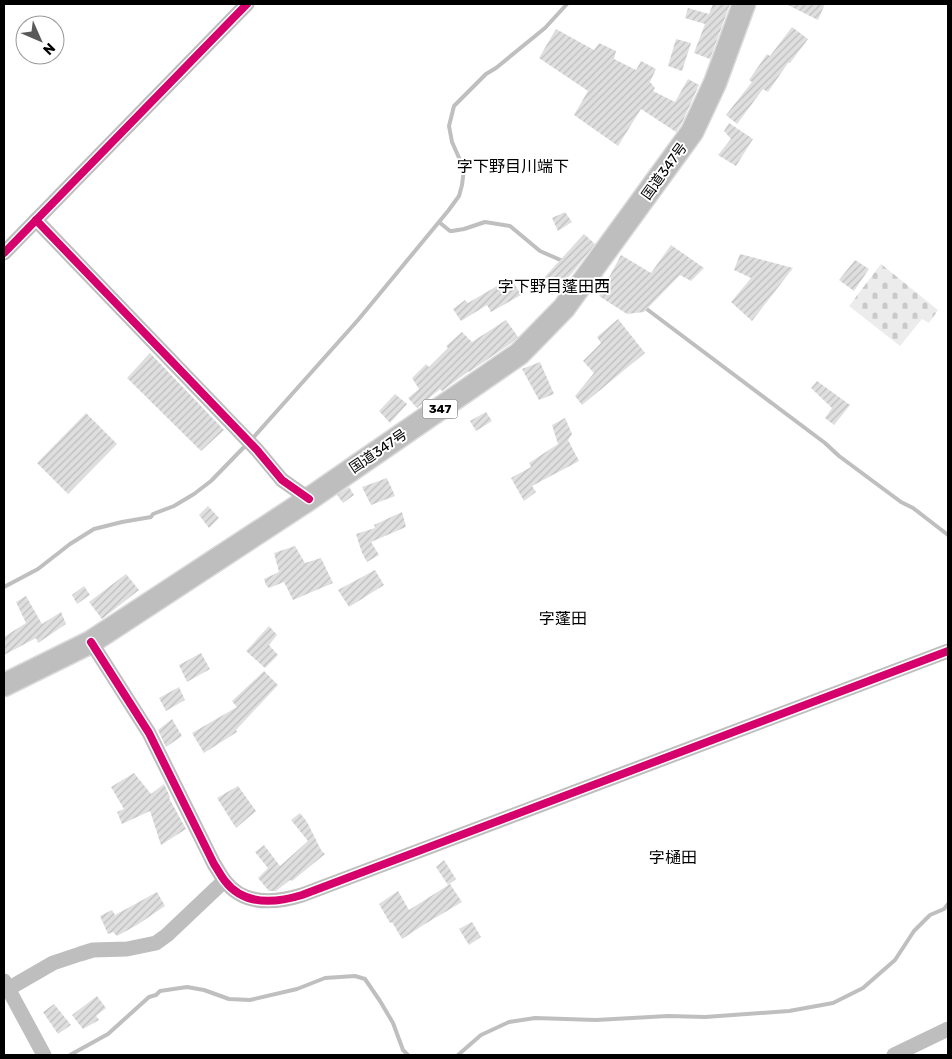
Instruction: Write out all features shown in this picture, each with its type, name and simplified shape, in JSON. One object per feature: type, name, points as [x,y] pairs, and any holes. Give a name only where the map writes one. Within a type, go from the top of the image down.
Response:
[{"type":"highway","name":"国道347号","points":[[4,685],[91,642],[309,498],[519,354],[564,308],[692,132],[715,84],[744,4]]},
{"type":"street","points":[[4,253],[247,4]]},
{"type":"street","points":[[36,220],[256,450],[282,480],[309,498]]},
{"type":"street","points":[[91,642],[149,733],[224,881],[237,893],[251,899],[267,901],[278,901],[295,897],[948,651]]},
{"type":"street","points":[[44,1055],[6,985],[53,963],[93,950],[127,949],[156,943],[168,936],[224,881]]},
{"type":"street","points":[[894,1055],[948,1029]]},
{"type":"green space","points":[[881,264],[938,310],[929,323],[922,319],[900,346],[849,306]]},
{"type":"building","points":[[713,4],[730,4],[710,59],[694,53],[705,24],[685,18],[688,8],[709,14]]},
{"type":"building","points":[[786,4],[825,4],[818,20]]},
{"type":"building","points":[[792,27],[808,39],[790,63],[788,63],[768,92],[763,89],[737,124],[726,115],[752,82],[749,80],[767,54],[770,56]]},
{"type":"building","points":[[556,29],[594,50],[599,43],[616,51],[614,59],[636,70],[641,61],[656,69],[650,82],[655,88],[653,91],[675,102],[688,79],[699,85],[676,132],[641,109],[618,146],[574,115],[588,91],[539,58]]},
{"type":"building","points":[[676,39],[691,43],[682,71],[668,66]]},
{"type":"building","points":[[729,123],[753,139],[736,166],[718,155],[731,139],[724,131]]},
{"type":"building","points":[[565,212],[572,222],[558,231],[552,218]]},
{"type":"building","points":[[584,234],[595,244],[552,295],[540,282]]},
{"type":"building","points":[[671,245],[704,268],[691,281],[680,275],[644,312],[627,314],[599,296],[621,255],[651,273]]},
{"type":"building","points":[[740,254],[793,268],[752,321],[731,302],[751,278],[734,270]]},
{"type":"building","points":[[855,260],[869,269],[854,291],[839,280]]},
{"type":"building","points":[[511,278],[521,295],[491,312],[487,305],[461,321],[453,309],[465,300],[468,303]]},
{"type":"building","points":[[618,319],[645,353],[582,405],[575,396],[594,373],[583,361],[601,343],[597,337]]},
{"type":"building","points":[[506,320],[518,337],[510,344],[442,391],[440,389],[417,408],[408,398],[419,389],[412,378],[426,364],[429,367],[448,348],[446,346],[462,332],[472,342]]},
{"type":"building","points":[[150,353],[224,430],[201,451],[127,378]]},
{"type":"building","points":[[540,362],[554,394],[539,400],[522,369]]},
{"type":"building","points":[[817,381],[850,405],[834,425],[825,418],[832,408],[811,388]]},
{"type":"building","points":[[395,394],[407,404],[390,423],[379,411]]},
{"type":"building","points":[[486,412],[492,421],[476,431],[470,421]]},
{"type":"building","points":[[86,413],[117,444],[68,494],[37,463]]},
{"type":"building","points":[[565,418],[572,434],[568,440],[579,461],[532,486],[536,492],[524,501],[511,478],[531,467],[529,463],[558,444],[552,425]]},
{"type":"building","points":[[387,478],[395,496],[371,505],[362,487]]},
{"type":"building","points":[[349,487],[354,495],[343,503],[337,495]]},
{"type":"building","points":[[208,506],[219,518],[209,528],[199,515]]},
{"type":"building","points":[[402,512],[406,527],[371,542],[379,555],[367,562],[356,534],[375,528],[374,525]]},
{"type":"building","points":[[295,546],[305,563],[321,558],[333,583],[293,600],[284,582],[269,588],[264,579],[279,572],[274,553]]},
{"type":"building","points":[[375,570],[384,585],[349,607],[338,590]]},
{"type":"building","points":[[126,574],[139,590],[102,619],[89,602]]},
{"type":"building","points":[[84,586],[90,595],[77,604],[72,595]]},
{"type":"building","points":[[26,596],[42,624],[61,612],[66,624],[38,643],[36,638],[4,655],[4,637],[26,623],[16,602]]},
{"type":"building","points":[[269,626],[277,635],[269,645],[278,655],[265,668],[246,651]]},
{"type":"building","points":[[201,653],[210,669],[187,682],[179,665]]},
{"type":"building","points":[[264,671],[278,685],[236,730],[237,732],[204,753],[192,733],[237,707],[232,701]]},
{"type":"building","points":[[179,687],[185,700],[166,711],[159,698]]},
{"type":"building","points":[[172,719],[182,736],[166,747],[158,730]]},
{"type":"building","points":[[134,773],[151,794],[164,784],[169,798],[186,829],[161,845],[150,811],[122,824],[117,812],[124,809],[111,787]]},
{"type":"building","points":[[238,786],[256,811],[236,828],[217,798]]},
{"type":"building","points":[[300,813],[325,854],[292,881],[290,880],[276,891],[269,891],[258,878],[268,868],[255,852],[264,845],[280,866],[308,841],[291,820]]},
{"type":"building","points":[[444,860],[456,879],[448,885],[436,867]]},
{"type":"building","points":[[450,884],[462,902],[402,939],[379,904],[398,891],[409,910]]},
{"type":"building","points":[[157,892],[165,906],[117,936],[113,932],[108,934],[100,916],[112,910],[115,915]]},
{"type":"building","points":[[472,922],[481,937],[469,945],[459,929]]},
{"type":"building","points":[[97,996],[106,1008],[96,1016],[99,1020],[83,1029],[72,1015]]},
{"type":"building","points":[[54,1004],[71,1025],[58,1034],[43,1012]]},
{"type":"waterway","points":[[252,439],[358,320],[459,196],[464,169],[452,142],[449,126],[454,106],[486,74],[545,28],[567,4]]},
{"type":"waterway","points":[[439,222],[450,231],[464,229],[485,222],[510,226],[540,251],[565,262]]},
{"type":"waterway","points":[[596,276],[611,282]]},
{"type":"waterway","points":[[644,307],[825,443],[839,456],[948,535]]},
{"type":"waterway","points":[[4,587],[38,569],[70,544],[94,529],[151,517],[153,514],[174,506],[211,481],[247,444]]},
{"type":"waterway","points":[[458,1055],[481,1035],[509,1022],[535,1018],[596,1020],[668,1016],[705,1017],[789,1011],[833,1003],[863,988],[895,960],[914,931],[930,915],[944,909],[948,904]]},
{"type":"waterway","points":[[70,1055],[108,1034],[149,997],[156,995],[160,991],[187,987],[204,990],[229,999],[250,1000],[297,989],[325,978],[355,976],[365,979],[380,1001],[393,1023],[403,1050],[408,1055]]},
{"type":"cycle path","points":[[4,253],[247,4]]},
{"type":"cycle path","points":[[36,220],[257,450],[282,480],[309,499]]},
{"type":"cycle path","points":[[91,642],[149,733],[214,864],[224,879],[241,895],[251,899],[271,901],[302,895],[948,651]]},
{"type":"district","name":"字下野目川端下","points":[[513,166]]},
{"type":"district","name":"字下野目蓬田西","points":[[554,286]]},
{"type":"district","name":"字蓬田","points":[[563,618]]},
{"type":"district","name":"字樋田","points":[[673,857]]}]
